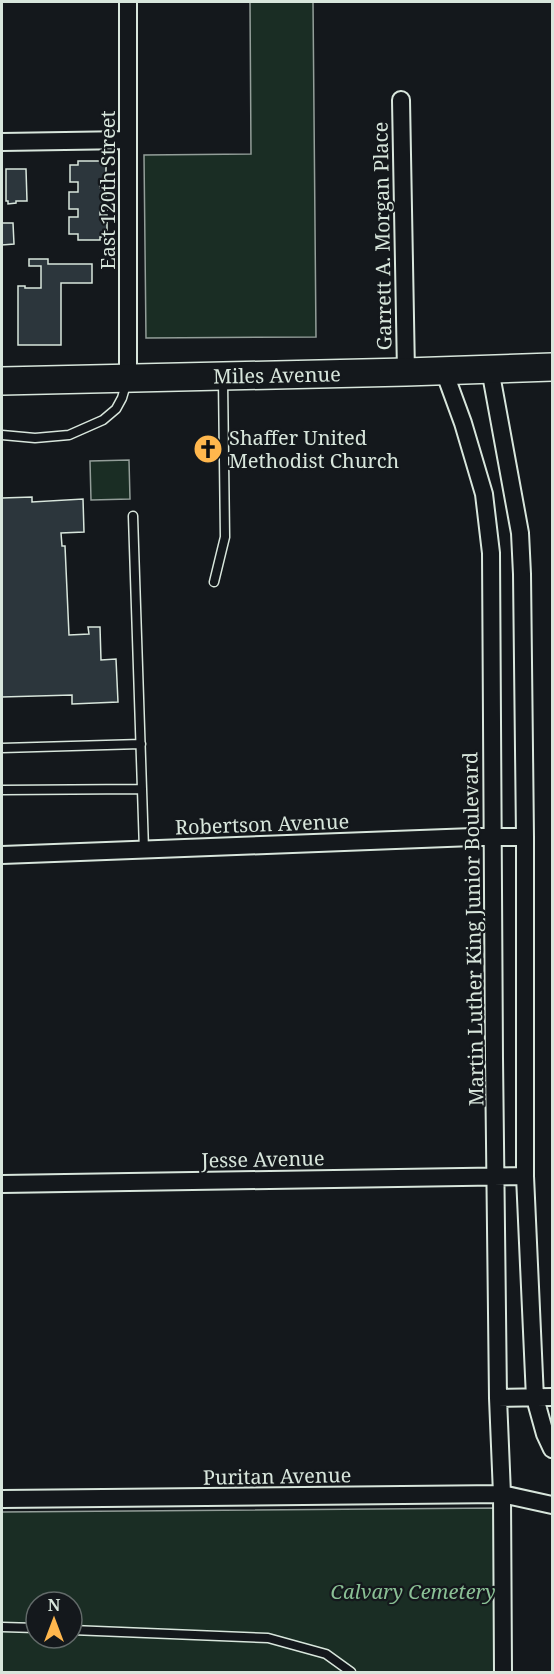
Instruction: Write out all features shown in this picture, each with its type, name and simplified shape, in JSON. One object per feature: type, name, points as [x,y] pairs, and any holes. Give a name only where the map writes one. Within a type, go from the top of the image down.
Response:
[{"type":"main road","name":"Miles Avenue","points":[[2,381],[552,367]]},
{"type":"street","name":"East 120th Street","points":[[128,2],[128,379]]},
{"type":"street","name":"Garrett A. Morgan Place","points":[[400,100],[405,372]]},
{"type":"street","points":[[2,142],[128,140]]},
{"type":"street","points":[[490,369],[520,533],[525,837],[525,1176],[535,1398],[545,1434],[552,1449]]},
{"type":"street","name":"Martin Luther King Junior Boulevard","points":[[444,371],[463,423],[484,494],[491,553],[498,1398],[502,1494],[503,1672]]},
{"type":"street","name":"Robertson Avenue","points":[[2,855],[525,837]]},
{"type":"street","name":"Jesse Avenue","points":[[2,1184],[525,1176]]},
{"type":"street","points":[[498,1398],[552,1397]]},
{"type":"street","name":"Puritan Avenue","points":[[2,1499],[502,1494],[552,1505]]},
{"type":"lane","points":[[214,582],[225,537],[223,377]]},
{"type":"lane","points":[[2,435],[35,438],[69,435],[103,420],[116,409],[128,379]]},
{"type":"lane","points":[[133,516],[144,850]]},
{"type":"lane","points":[[2,747],[141,744]]},
{"type":"lane","points":[[2,790],[142,789]]},
{"type":"lane","points":[[2,1627],[24,1628]]},
{"type":"lane","points":[[84,1630],[268,1638],[326,1654],[351,1672]]},
{"type":"green space","points":[[250,2],[313,2],[316,337],[146,338],[144,155],[251,154]]},
{"type":"green space","points":[[129,460],[130,499],[91,500],[90,461]]},
{"type":"green space","name":"Calvary Cemetery","points":[[495,1508],[497,1672],[2,1672],[2,1512]]},
{"type":"building","points":[[78,161],[106,163],[106,185],[100,185],[100,188],[106,188],[107,210],[100,210],[100,215],[107,215],[107,237],[100,237],[100,240],[78,240],[78,234],[69,234],[69,217],[78,217],[78,209],[69,209],[69,192],[78,192],[78,182],[70,182],[70,165],[78,165]]},
{"type":"building","points":[[6,169],[26,169],[27,201],[8,204],[6,201]]},
{"type":"building","points":[[2,223],[13,223],[14,244],[2,245]]},
{"type":"building","points":[[29,259],[48,259],[48,264],[92,264],[92,283],[61,283],[61,345],[18,345],[18,286],[41,288],[41,266],[29,266]]},
{"type":"building","points":[[32,497],[32,502],[83,499],[84,532],[61,533],[62,546],[65,546],[69,635],[89,634],[88,627],[100,627],[101,660],[116,659],[118,702],[72,704],[72,695],[2,697],[2,498]]},
{"type":"place","name":"Shaffer United Methodist Church","points":[[208,449]]}]
